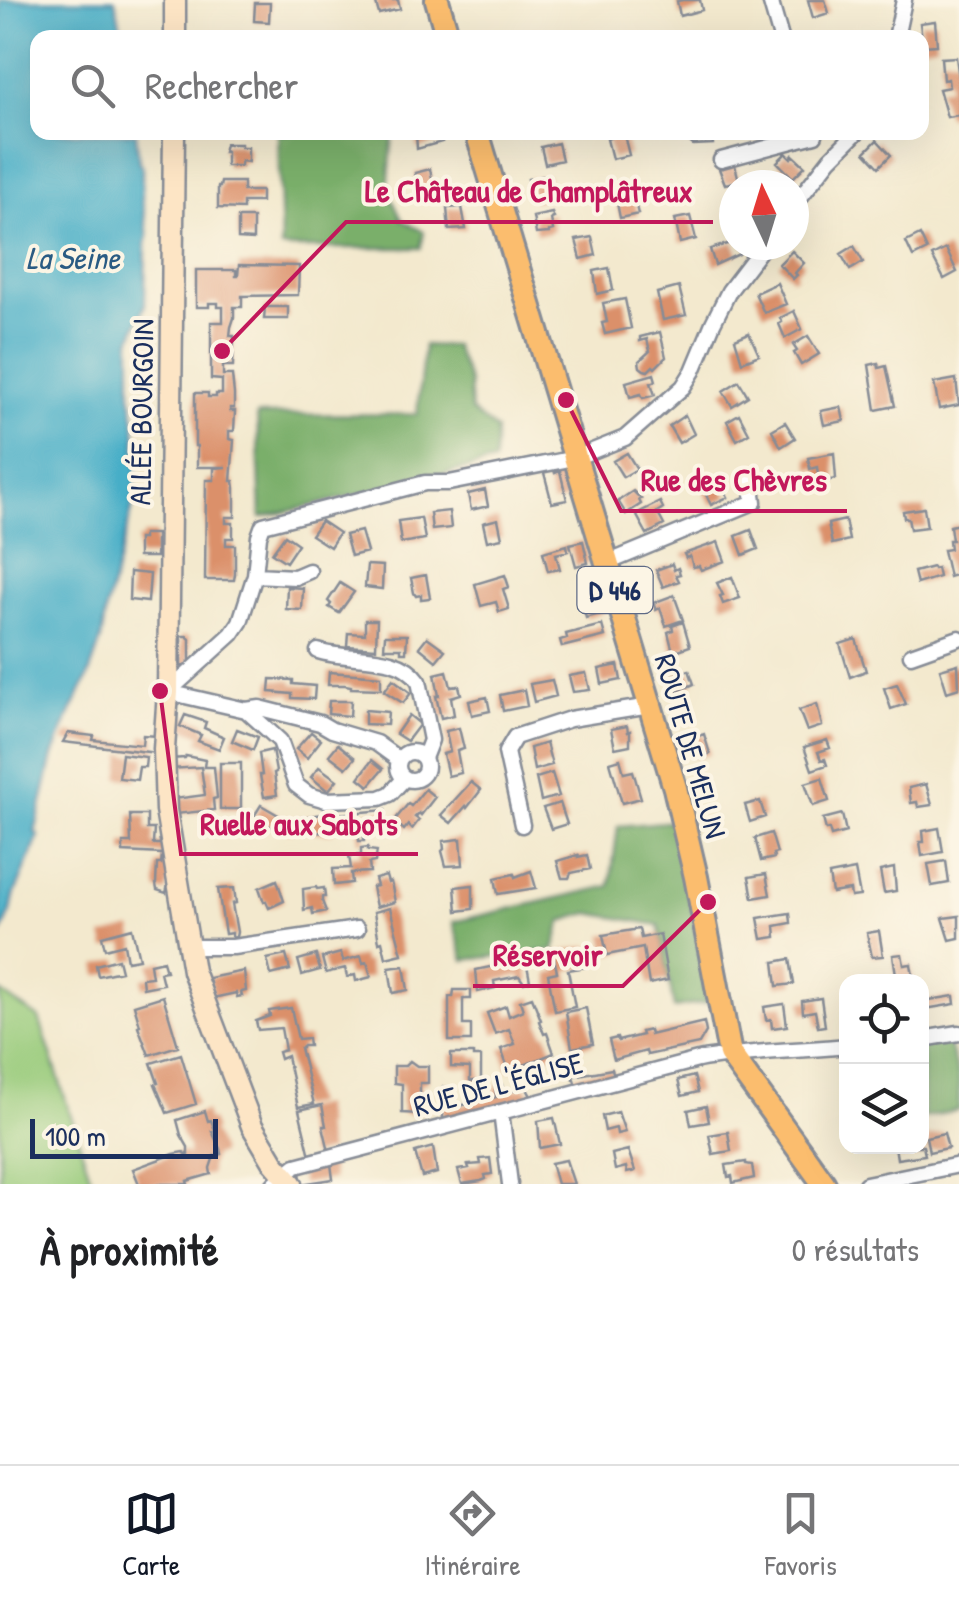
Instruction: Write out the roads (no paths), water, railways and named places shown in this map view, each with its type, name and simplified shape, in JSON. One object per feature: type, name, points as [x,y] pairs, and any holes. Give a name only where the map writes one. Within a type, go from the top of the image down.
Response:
[{"type":"main road","points":[[437,0],[446,30]]},
{"type":"main road","name":"ROUTE DE MELUN","points":[[478,140],[676,788],[730,1054],[824,1184]]},
{"type":"street","points":[[174,30],[175,0]]},
{"type":"street","points":[[770,0],[778,30]]},
{"type":"street","points":[[898,30],[904,0]]},
{"type":"street","name":"ALLÉE BOURGOIN","points":[[174,140],[166,810],[193,972],[252,1126],[283,1181]]},
{"type":"street","points":[[721,160],[793,140]]},
{"type":"street","points":[[818,140],[830,159]]},
{"type":"street","points":[[809,186],[850,140]]},
{"type":"street","points":[[168,692],[232,634],[240,622],[263,524],[425,483],[449,483],[575,458],[625,438],[683,387],[729,292],[753,260]]},
{"type":"street","points":[[607,563],[754,502],[751,478]]},
{"type":"street","points":[[254,575],[295,577],[309,571]]},
{"type":"street","points":[[912,656],[959,638]]},
{"type":"street","points":[[318,651],[389,661],[413,672],[431,740],[422,776],[414,780],[398,772],[398,760],[408,751],[424,758]]},
{"type":"street","points":[[168,692],[297,717],[376,743],[398,760]]},
{"type":"street","points":[[522,825],[506,752],[510,742],[570,719],[650,706]]},
{"type":"street","points":[[246,710],[280,741],[296,785],[318,799],[380,798],[390,794],[405,778]]},
{"type":"street","points":[[280,741],[297,717]]},
{"type":"street","points":[[188,947],[234,947],[357,930]]},
{"type":"street","points":[[929,1038],[959,1033]]},
{"type":"street","name":"RUE DE L'ÉGLISE","points":[[283,1181],[296,1166],[698,1060],[839,1047]]},
{"type":"street","points":[[501,1112],[510,1184]]},
{"type":"street","points":[[866,1184],[959,1165]]},
{"type":"water","name":"La Seine","points":[[0,0],[115,0],[121,30],[30,30],[30,140],[137,140],[148,236],[145,305],[131,340],[137,471],[132,510],[101,640],[53,756],[35,833],[39,836],[0,936]]},
{"type":"place","name":"Le Château de Champlâtreux","points":[[222,351]]},
{"type":"place","name":"Rue des Chèvres","points":[[566,400]]},
{"type":"place","name":"Ruelle aux Sabots","points":[[160,691]]},
{"type":"place","name":"Réservoir","points":[[708,902]]}]
